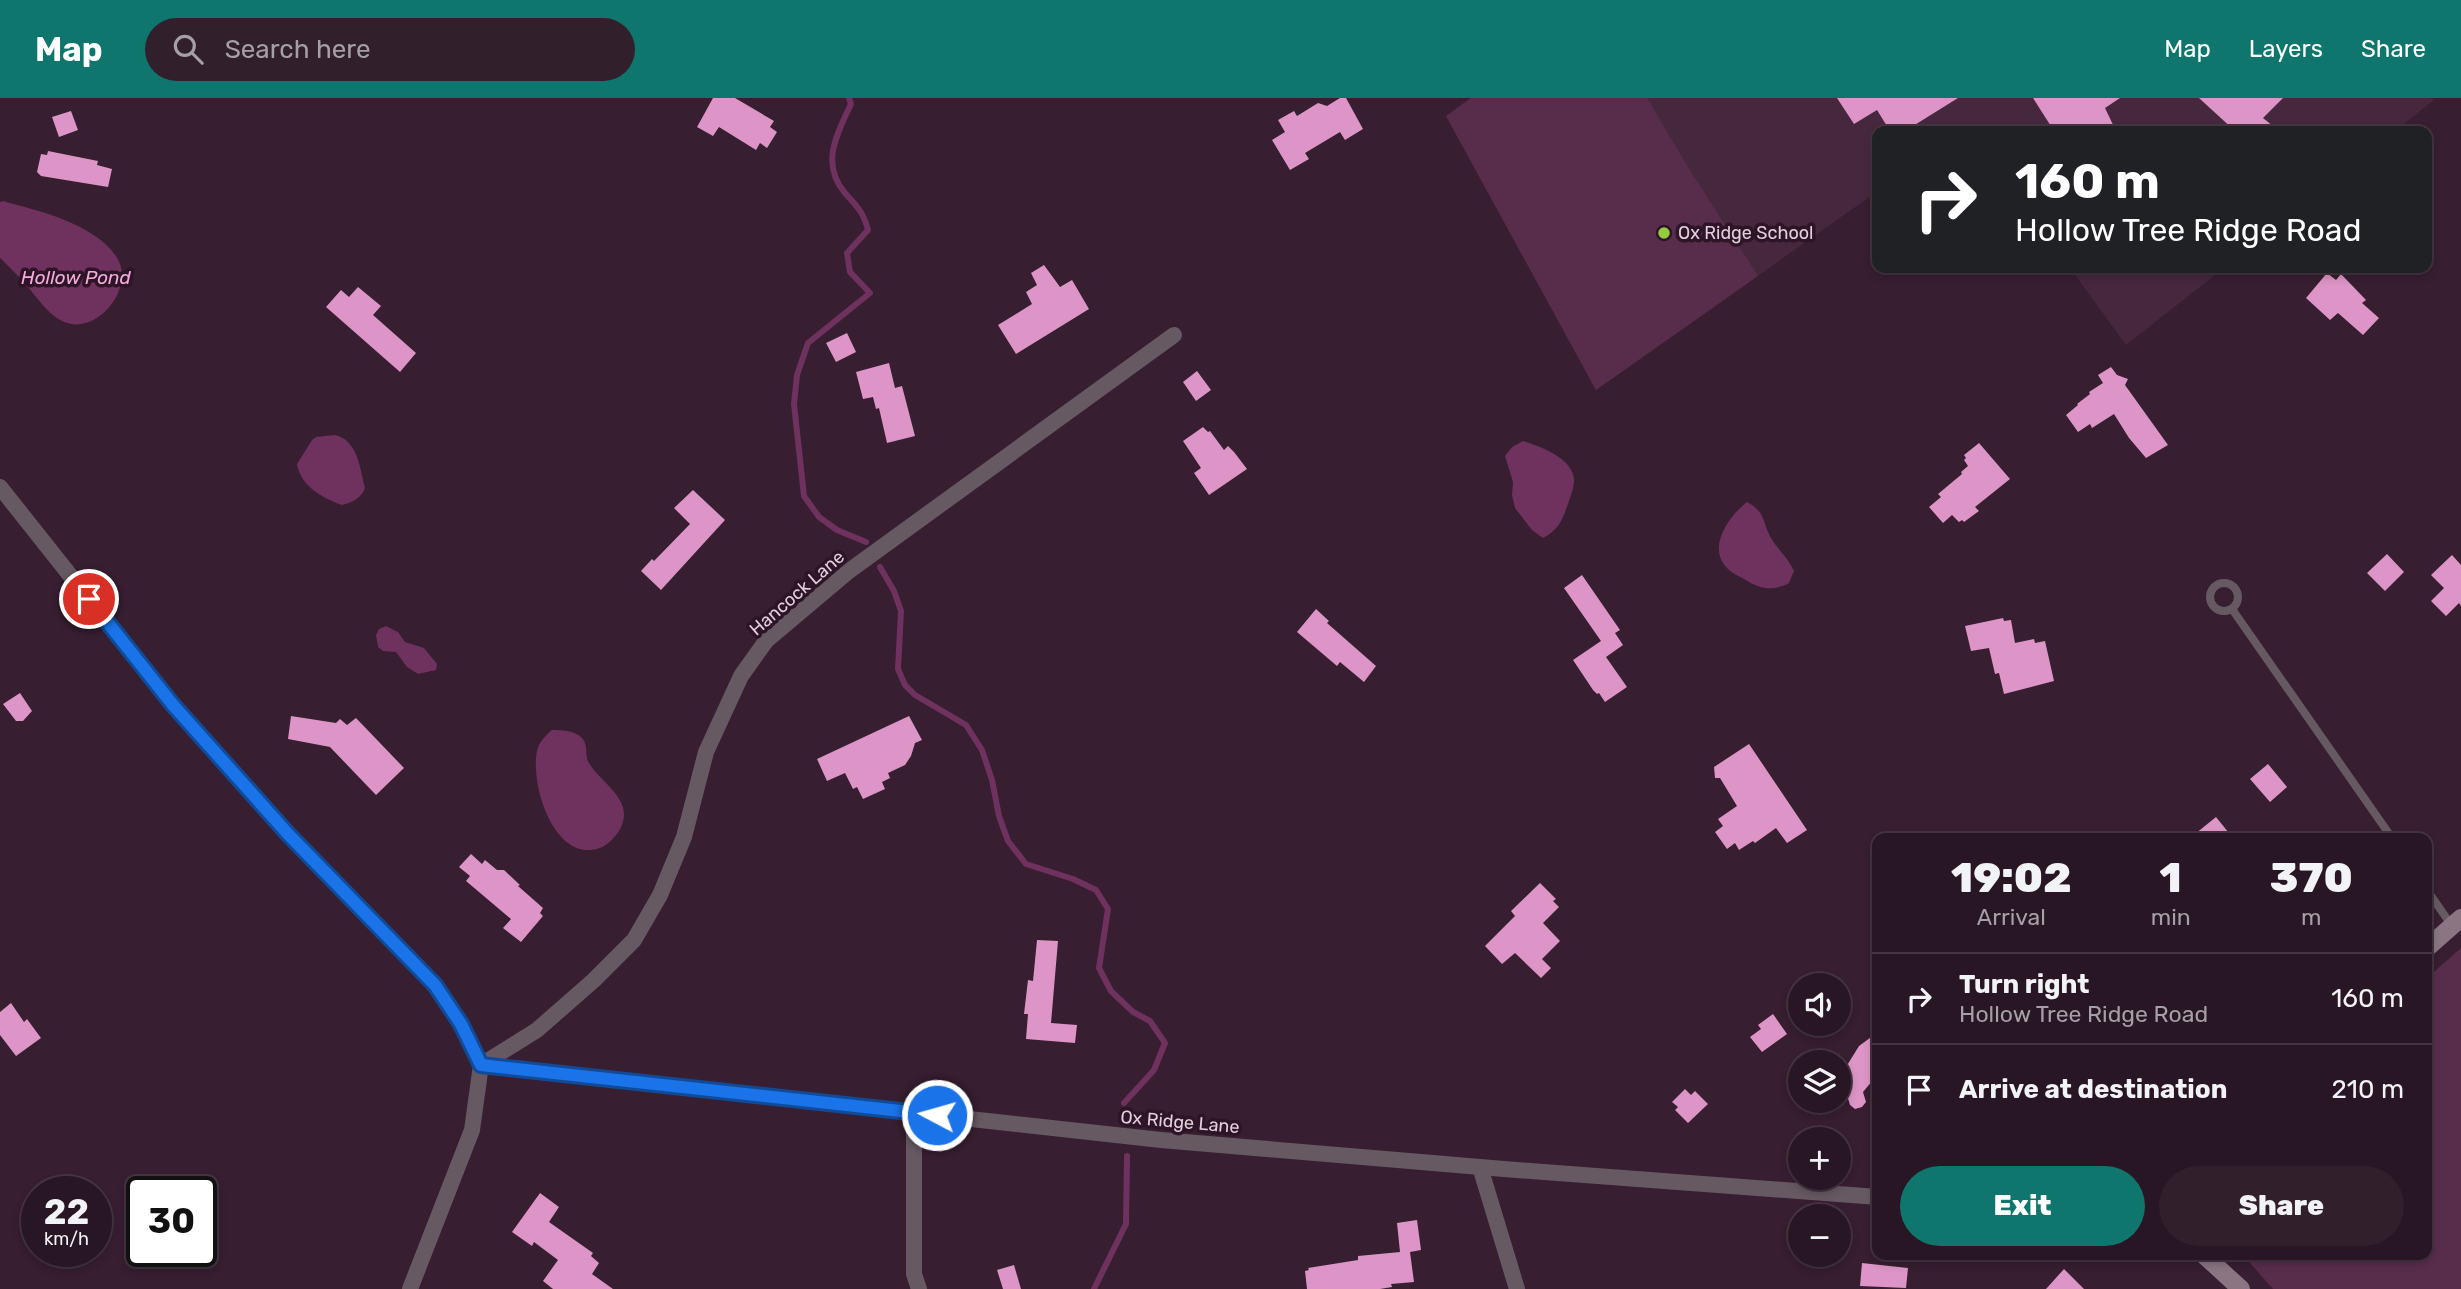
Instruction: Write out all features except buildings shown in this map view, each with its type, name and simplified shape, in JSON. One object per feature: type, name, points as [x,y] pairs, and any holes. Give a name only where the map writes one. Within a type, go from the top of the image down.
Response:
[{"type":"main road","points":[[2432,944],[2457,922]]},
{"type":"main road","points":[[2209,1260],[2241,1289]]},
{"type":"street","name":"Hancock Lane","points":[[481,1065],[537,1030],[594,980],[634,940],[660,895],[684,837],[706,752],[741,676],[766,641],[849,571],[1174,335]]},
{"type":"street","points":[[0,487],[181,714],[288,834],[435,985],[461,1024],[481,1065],[472,1130],[410,1289]]},
{"type":"street","name":"Ox Ridge Lane","points":[[481,1065],[1161,1140],[1872,1197]]},
{"type":"street","points":[[914,1113],[914,1274],[919,1289]]},
{"type":"street","points":[[1479,1167],[1517,1289]]},
{"type":"lane","points":[[2232,609],[2389,833]]},
{"type":"lane","points":[[2432,895],[2457,922]]},
{"type":"shaded area","name":"Ox Ridge School","points":[[1471,98],[2434,100],[2401,126],[1872,126],[1872,195],[1596,390],[1446,116]]},
{"type":"shaded area","points":[[1471,98],[1647,98],[1758,276],[1596,390],[1446,116]]},
{"type":"shaded area","points":[[2074,273],[2218,273],[2126,345]]},
{"type":"shaded area","points":[[2461,948],[2461,1289],[2273,1289],[2247,1260],[2432,1260],[2432,974]]},
{"type":"water","name":"Hollow Pond","points":[[0,202],[64,220],[94,235],[106,245],[116,256],[121,268],[122,281],[111,306],[89,322],[77,324],[64,322],[48,310],[0,258]]},
{"type":"water","points":[[335,435],[343,438],[353,449],[365,488],[356,500],[342,505],[320,495],[308,485],[297,464],[312,440]]},
{"type":"water","points":[[1523,441],[1556,455],[1569,467],[1573,475],[1573,488],[1564,515],[1556,528],[1543,538],[1532,530],[1515,508],[1512,495],[1513,482],[1505,456],[1512,447]]},
{"type":"water","points":[[1747,502],[1761,514],[1771,538],[1794,571],[1789,583],[1777,588],[1761,587],[1732,572],[1721,559],[1719,550],[1723,532]]},
{"type":"water","points":[[386,626],[398,632],[405,642],[424,648],[437,664],[436,670],[418,674],[407,667],[396,652],[383,651],[378,647],[376,635],[379,629]]},
{"type":"water","points":[[552,730],[572,732],[582,738],[589,763],[621,802],[624,810],[619,831],[611,841],[600,848],[584,850],[570,844],[558,833],[549,818],[537,782],[536,765],[539,745]]},
{"type":"waterway","points":[[849,98],[851,104],[833,149],[833,171],[845,193],[862,214],[868,230],[847,253],[850,272],[870,293],[808,343],[797,375],[794,404],[804,496],[819,517],[837,530],[866,542]]},
{"type":"waterway","points":[[880,567],[894,591],[901,611],[898,669],[905,685],[915,695],[966,725],[982,750],[1008,841],[1026,864],[1073,879],[1096,890],[1108,909],[1099,968],[1111,991],[1133,1012],[1150,1021],[1165,1043],[1154,1070],[1124,1103]]},
{"type":"waterway","points":[[1094,1289],[1126,1224],[1127,1156]]},
{"type":"place","name":"Ox Ridge School","points":[[1664,233]]},
{"type":"route","points":[[89,599],[173,705],[288,834],[435,985],[461,1024],[481,1065],[937,1115]]}]
